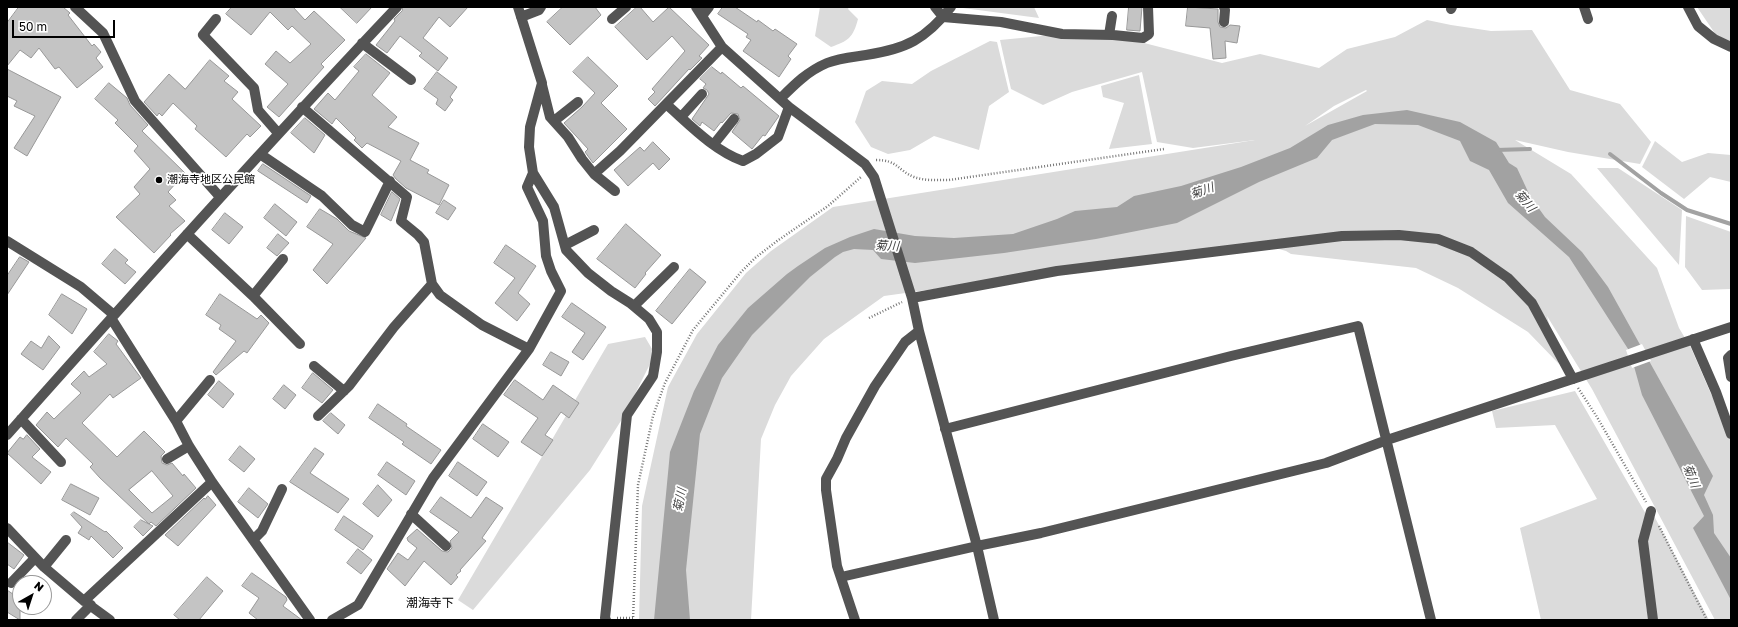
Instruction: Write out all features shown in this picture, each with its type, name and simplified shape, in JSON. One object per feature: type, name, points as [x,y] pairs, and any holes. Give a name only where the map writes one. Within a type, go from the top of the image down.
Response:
[{"type":"street","points":[[75,7],[103,33],[135,101],[220,197]]},
{"type":"street","points":[[7,435],[278,133],[397,7]]},
{"type":"street","points":[[518,7],[542,83],[550,117],[568,137],[594,174],[615,191]]},
{"type":"street","points":[[521,17],[539,10],[541,7]]},
{"type":"street","points":[[612,19],[626,7]]},
{"type":"street","points":[[696,7],[722,47],[781,98],[789,107],[867,167],[874,177],[880,192],[911,295],[919,331],[977,546],[994,620]]},
{"type":"street","points":[[702,16],[709,7]]},
{"type":"street","points":[[935,7],[943,17],[1001,22],[1062,34],[1109,35],[1143,38],[1149,34],[1148,7]]},
{"type":"street","points":[[781,98],[804,76],[828,62],[849,57],[887,52],[909,44],[929,31],[951,7]]},
{"type":"street","points":[[1224,7],[1224,22]]},
{"type":"street","points":[[1584,7],[1588,19]]},
{"type":"street","points":[[1688,7],[1698,26],[1714,39],[1731,47]]},
{"type":"street","points":[[1109,35],[1112,16]]},
{"type":"street","points":[[216,19],[203,35],[254,88],[258,110],[278,133]]},
{"type":"street","points":[[362,43],[411,80]]},
{"type":"street","points":[[594,174],[620,151],[722,47]]},
{"type":"street","points":[[542,83],[530,127],[529,147],[533,173],[554,207],[566,250],[588,273],[634,306],[649,319],[658,332],[657,352],[653,376],[627,415],[604,619]]},
{"type":"street","points":[[681,117],[702,94]]},
{"type":"street","points":[[554,121],[578,102]]},
{"type":"street","points":[[666,104],[714,144],[732,157],[743,161],[756,154],[778,137],[789,107]]},
{"type":"street","points":[[302,107],[407,197],[401,221],[424,242],[432,284],[440,295],[482,325],[529,349]]},
{"type":"street","points":[[714,144],[734,119]]},
{"type":"street","points":[[260,154],[322,196],[352,225],[365,232],[390,181]]},
{"type":"street","points":[[332,620],[358,605],[433,478],[529,349],[561,291],[551,271],[546,256],[542,221],[527,186],[533,173]]},
{"type":"street","points":[[565,245],[594,230]]},
{"type":"street","points":[[187,234],[253,296],[300,344]]},
{"type":"street","points":[[911,295],[1057,272],[1342,236],[1399,235],[1438,239],[1471,252],[1508,278],[1532,303],[1575,378]]},
{"type":"street","points":[[7,241],[81,287],[112,317],[212,482],[310,620]]},
{"type":"street","points":[[253,296],[283,259]]},
{"type":"street","points":[[634,306],[674,267]]},
{"type":"street","points":[[318,416],[344,391],[394,327],[432,284]]},
{"type":"street","points":[[945,429],[1231,356],[1358,326],[1431,620]]},
{"type":"street","points":[[841,577],[1041,533],[1326,463],[1387,440],[1731,327]]},
{"type":"street","points":[[855,620],[837,566],[826,490],[826,480],[846,438],[874,386],[905,342],[919,331]]},
{"type":"street","points":[[1690,340],[1716,392],[1731,434]]},
{"type":"street","points":[[1731,355],[1728,358],[1731,377]]},
{"type":"street","points":[[314,366],[344,391]]},
{"type":"street","points":[[176,422],[210,380]]},
{"type":"street","points":[[21,419],[61,462]]},
{"type":"street","points":[[167,459],[189,446]]},
{"type":"street","points":[[76,620],[88,603],[212,482]]},
{"type":"street","points":[[253,540],[262,531],[282,489]]},
{"type":"street","points":[[1651,511],[1643,541],[1653,620]]},
{"type":"street","points":[[412,514],[446,546]]},
{"type":"street","points":[[7,528],[44,567],[110,620]]},
{"type":"street","points":[[44,567],[66,540]]},
{"type":"street","points":[[11,583],[35,558]]},
{"type":"path","points":[[604,619],[633,619],[638,485],[652,416],[665,383],[693,330],[741,272],[755,258],[828,206],[875,160],[888,160],[913,176],[932,180],[943,180],[1164,149]]},
{"type":"path","points":[[869,318],[911,295]]},
{"type":"path","points":[[1575,378],[1651,511],[1707,620]]},
{"type":"shaded area","points":[[820,7],[849,7],[848,9],[858,19],[852,35],[846,41],[831,47],[815,36]]},
{"type":"shaded area","points":[[1034,7],[1039,18],[963,8]]},
{"type":"shaded area","points":[[1697,7],[1731,7],[1731,42],[1716,35]]},
{"type":"shaded area","points":[[1427,20],[1491,31],[1532,30],[1570,90],[1620,104],[1651,142],[1640,164],[1568,152],[1515,140],[1571,174],[1657,268],[1679,328],[1691,348],[1711,394],[1731,430],[1731,620],[1715,620],[1592,389],[1547,316],[1559,364],[1528,332],[1458,288],[1416,268],[1291,254],[1272,247],[1071,270],[884,296],[824,339],[791,376],[775,405],[761,439],[751,620],[639,620],[642,506],[668,387],[697,334],[746,273],[771,251],[833,207],[1255,140],[1193,148],[1157,142],[1142,72],[1072,92],[1043,105],[1011,89],[1000,40],[1062,34],[1113,35],[1222,63],[1260,54],[1319,68],[1347,49],[1395,37]],"holes":[[[1366,90],[1367,91],[1305,126],[1334,106]]]},
{"type":"shaded area","points":[[990,41],[997,42],[1009,92],[989,106],[979,150],[934,136],[910,150],[888,154],[871,147],[855,122],[866,91],[882,81],[912,84],[931,71]]},
{"type":"shaded area","points":[[1139,75],[1152,144],[1109,149],[1124,103],[1103,97],[1101,86]]},
{"type":"shaded area","points":[[1655,141],[1682,162],[1708,153],[1731,155],[1731,182],[1710,177],[1684,199],[1642,167]]},
{"type":"shaded area","points":[[1597,168],[1618,168],[1682,210],[1679,265]]},
{"type":"shaded area","points":[[1686,216],[1731,232],[1731,289],[1702,290],[1685,267]]},
{"type":"shaded area","points":[[645,337],[655,354],[624,416],[590,470],[473,610],[458,600],[608,344]]},
{"type":"shaded area","points":[[1575,391],[1647,516],[1639,544],[1648,620],[1541,620],[1520,528],[1597,499],[1555,425],[1496,428],[1492,411]]},
{"type":"shaded area","points":[[1653,514],[1709,620],[1653,620],[1645,534]]},
{"type":"water","name":"菊川","points":[[1407,110],[1460,122],[1496,142],[1509,163],[1517,168],[1530,196],[1545,217],[1582,252],[1608,287],[1713,476],[1704,495],[1713,515],[1714,533],[1731,558],[1731,600],[1693,528],[1704,516],[1642,395],[1630,352],[1569,257],[1508,203],[1489,170],[1470,161],[1460,141],[1418,125],[1375,124],[1332,140],[1317,158],[1259,182],[1177,223],[1096,239],[1004,253],[915,263],[881,259],[873,250],[854,249],[843,252],[835,257],[810,277],[752,335],[722,378],[700,434],[686,570],[690,620],[654,620],[670,452],[694,391],[718,345],[748,308],[798,266],[825,248],[850,237],[874,229],[915,236],[954,238],[1013,234],[1057,219],[1075,211],[1117,207],[1134,196],[1181,186],[1241,167],[1290,148],[1328,125],[1363,115]]},
{"type":"pier","points":[[1642,344],[1651,361],[1632,368],[1626,350]]},
{"type":"building","points":[[19,7],[63,7],[70,13],[68,15],[92,46],[94,44],[101,52],[96,58],[103,67],[77,88],[59,67],[55,69],[39,48],[31,58],[20,50],[7,66],[7,23]]},
{"type":"building","points":[[232,7],[293,7],[305,20],[314,11],[345,40],[321,64],[324,67],[279,117],[267,107],[288,84],[265,64],[276,51],[290,63],[311,44],[292,26],[288,30],[270,12],[251,35],[226,14]]},
{"type":"building","points":[[340,7],[372,7],[357,23]]},
{"type":"building","points":[[403,7],[468,7],[450,27],[439,17],[423,38],[448,58],[438,71],[419,56],[422,53],[400,36],[387,53],[376,45],[395,21],[394,19],[402,11]]},
{"type":"building","points":[[563,7],[595,7],[601,15],[570,45],[547,22]]},
{"type":"building","points":[[637,7],[640,7],[653,22],[669,7],[709,45],[699,56],[702,58],[690,70],[689,69],[655,106],[648,99],[655,92],[652,89],[685,51],[672,36],[647,60],[615,27]]},
{"type":"building","points":[[723,7],[735,7],[757,22],[758,20],[773,31],[775,29],[797,44],[788,56],[791,59],[779,77],[743,51],[751,40],[746,37],[748,34],[718,14]]},
{"type":"building","points":[[1129,7],[1142,7],[1140,31],[1127,30]]},
{"type":"building","points":[[1188,7],[1218,9],[1218,22],[1220,27],[1226,28],[1230,25],[1240,26],[1237,43],[1225,41],[1226,58],[1213,59],[1210,28],[1186,26]]},
{"type":"building","points":[[366,54],[390,73],[372,95],[397,117],[388,127],[419,143],[410,160],[429,170],[427,173],[449,185],[439,205],[406,188],[396,179],[393,175],[401,161],[367,143],[362,148],[354,140],[356,138],[336,118],[332,124],[314,109],[328,93],[335,100],[359,71],[354,67]]},
{"type":"building","points":[[588,57],[618,86],[601,103],[627,129],[593,163],[585,152],[588,149],[564,123],[595,93],[573,72]]},
{"type":"building","points":[[210,60],[229,76],[224,81],[238,92],[232,99],[261,126],[250,137],[247,134],[226,157],[195,129],[197,126],[173,103],[162,116],[159,113],[157,116],[144,102],[169,74],[185,89]]},
{"type":"building","points":[[712,67],[721,74],[722,72],[741,88],[743,86],[779,116],[765,136],[763,135],[752,149],[732,132],[740,120],[738,114],[731,113],[714,131],[702,122],[700,126],[692,119],[709,94],[707,90],[703,88],[706,84],[700,79]]},
{"type":"building","points":[[7,69],[61,97],[27,156],[14,148],[35,116],[14,106],[17,101],[7,96]]},
{"type":"building","points":[[437,72],[457,87],[450,97],[453,100],[445,111],[436,104],[438,99],[424,89]]},
{"type":"building","points":[[109,83],[127,98],[130,105],[148,125],[142,131],[185,173],[168,192],[176,200],[169,206],[185,221],[170,234],[171,235],[154,253],[116,217],[140,194],[134,187],[150,169],[134,151],[138,146],[115,123],[118,120],[95,99]]},
{"type":"building","points":[[305,118],[325,135],[314,153],[291,133]]},
{"type":"building","points":[[653,142],[670,159],[659,170],[653,163],[628,186],[614,170],[640,147],[644,151]]},
{"type":"building","points":[[263,164],[311,196],[307,203],[258,171]]},
{"type":"building","points":[[392,192],[400,199],[391,221],[381,215]]},
{"type":"building","points":[[444,200],[456,208],[448,220],[436,213]]},
{"type":"building","points":[[275,204],[297,222],[286,236],[264,218]]},
{"type":"building","points":[[320,209],[337,219],[349,231],[366,238],[327,284],[313,270],[333,244],[307,227]]},
{"type":"building","points":[[225,213],[243,227],[229,244],[212,230]]},
{"type":"building","points":[[626,224],[661,255],[645,273],[646,274],[635,288],[597,259]]},
{"type":"building","points":[[278,234],[289,243],[277,256],[267,248]]},
{"type":"building","points":[[506,245],[536,266],[518,293],[530,304],[517,321],[495,303],[515,278],[494,263]]},
{"type":"building","points":[[115,249],[128,260],[125,263],[136,272],[125,284],[102,264]]},
{"type":"building","points":[[20,257],[29,262],[7,295],[7,276]]},
{"type":"building","points":[[690,269],[706,282],[672,324],[656,311]]},
{"type":"building","points":[[62,294],[87,309],[72,334],[49,315]]},
{"type":"building","points":[[220,294],[257,319],[261,315],[269,323],[247,353],[244,351],[216,375],[213,372],[236,341],[219,329],[221,325],[206,315]]},
{"type":"building","points":[[572,303],[606,327],[583,360],[572,352],[585,333],[562,317]]},
{"type":"building","points":[[109,334],[118,341],[116,344],[141,378],[113,398],[110,394],[82,423],[117,457],[144,431],[165,452],[161,456],[162,463],[167,465],[172,463],[196,488],[156,526],[151,522],[149,524],[100,478],[90,467],[93,464],[66,438],[58,447],[36,425],[47,412],[54,419],[81,393],[71,384],[84,371],[89,377],[107,364],[94,352]],"holes":[[[152,471],[173,496],[152,513],[129,490]]]},
{"type":"building","points":[[49,336],[60,347],[43,370],[21,354],[31,341],[41,348]]},
{"type":"building","points":[[551,352],[569,362],[561,376],[543,365]]},
{"type":"building","points":[[313,373],[333,390],[322,403],[302,388]]},
{"type":"building","points":[[515,380],[543,400],[553,385],[579,403],[569,418],[561,412],[545,435],[553,440],[542,456],[521,442],[538,418],[504,395]]},
{"type":"building","points":[[219,381],[234,394],[223,408],[208,395]]},
{"type":"building","points":[[284,385],[296,395],[285,409],[273,399]]},
{"type":"building","points":[[378,404],[407,424],[406,426],[441,450],[431,464],[402,444],[404,442],[369,418]]},
{"type":"building","points":[[331,413],[345,425],[338,434],[323,421]]},
{"type":"building","points":[[483,424],[509,442],[498,457],[473,439]]},
{"type":"building","points":[[27,435],[40,449],[32,457],[51,472],[41,484],[7,453],[20,437],[23,439]]},
{"type":"building","points":[[240,446],[255,459],[244,472],[229,460]]},
{"type":"building","points":[[315,448],[324,454],[310,473],[349,499],[338,513],[290,482]]},
{"type":"building","points":[[387,462],[415,481],[406,495],[378,475]]},
{"type":"building","points":[[458,462],[487,482],[477,496],[449,476]]},
{"type":"building","points":[[71,484],[99,498],[90,515],[62,500]]},
{"type":"building","points":[[378,485],[392,500],[378,517],[363,504]]},
{"type":"building","points":[[249,488],[268,504],[258,518],[238,502]]},
{"type":"building","points":[[208,496],[216,505],[178,546],[165,535],[204,498],[205,499]]},
{"type":"building","points":[[441,497],[471,518],[486,497],[503,508],[482,538],[486,541],[456,575],[458,577],[451,585],[424,561],[405,586],[387,569],[398,553],[408,560],[417,548],[408,541],[407,538],[417,529],[442,551],[448,552],[452,548],[450,541],[459,532],[430,512]]},
{"type":"building","points":[[74,512],[105,532],[106,531],[123,548],[113,558],[91,536],[89,540],[78,533],[82,527],[71,515]]},
{"type":"building","points":[[344,516],[373,536],[363,550],[335,530]]},
{"type":"building","points":[[141,520],[153,526],[143,536],[134,527]]},
{"type":"building","points":[[7,542],[24,555],[14,569],[7,564]]},
{"type":"building","points":[[358,549],[372,560],[361,574],[347,563]]},
{"type":"building","points":[[252,573],[286,597],[287,600],[283,606],[302,620],[258,620],[249,613],[259,598],[242,586]]},
{"type":"building","points":[[207,577],[223,591],[199,620],[180,620],[174,615]]},
{"type":"building","points":[[7,590],[12,593],[12,615],[20,615],[20,620],[7,612]]},
{"type":"waterway","points":[[1496,150],[1530,149]]},
{"type":"waterway","points":[[1610,154],[1661,193],[1687,210],[1731,224]]},
{"type":"place","name":"潮海寺地区公民館","points":[[159,180]]},
{"type":"district","name":"潮海寺下","points":[[430,603]]}]
